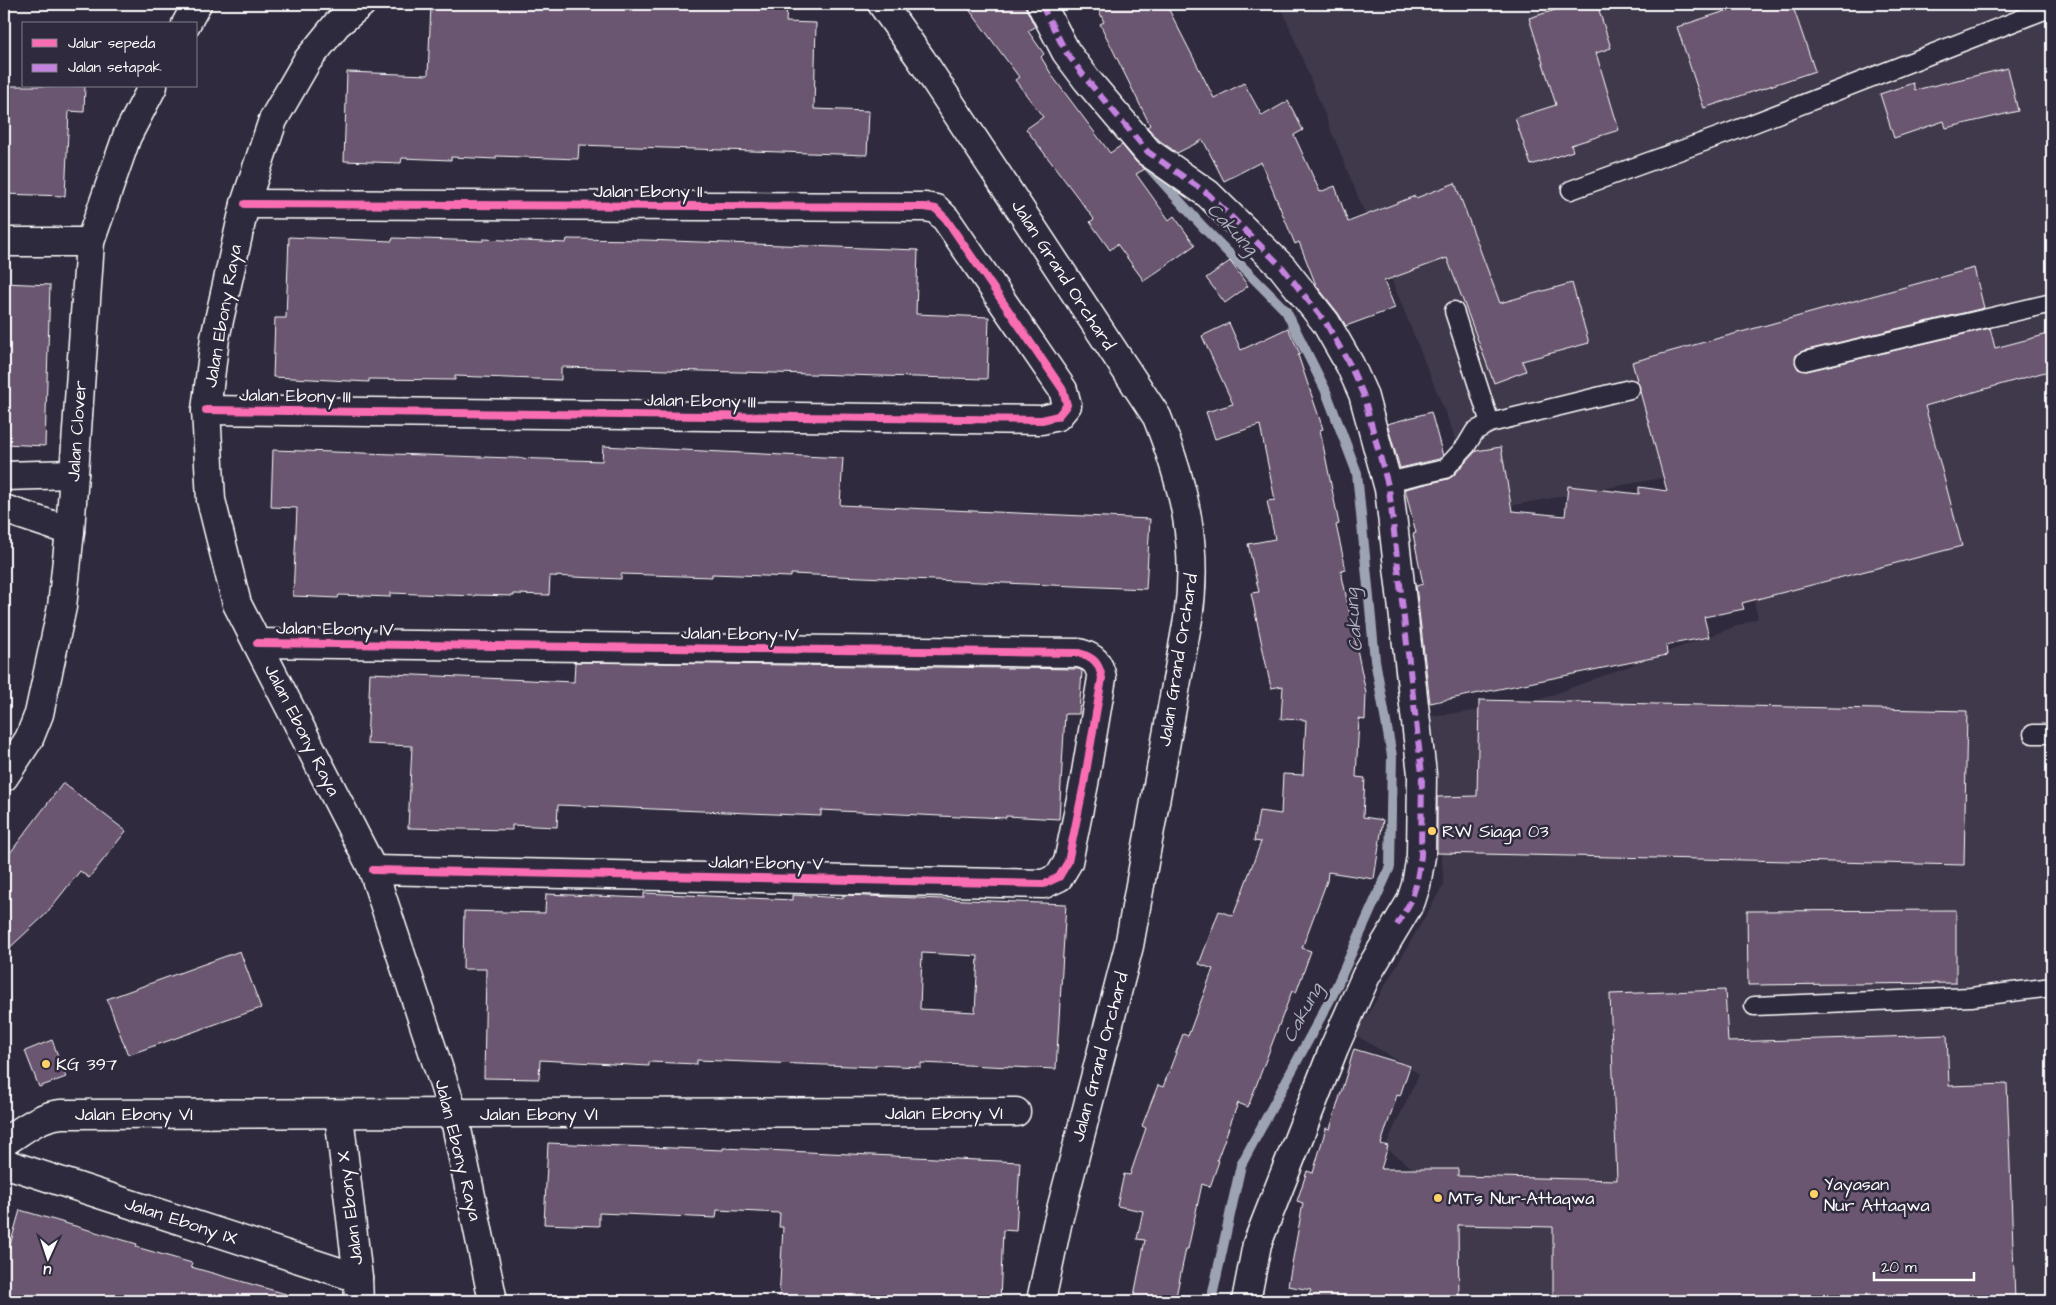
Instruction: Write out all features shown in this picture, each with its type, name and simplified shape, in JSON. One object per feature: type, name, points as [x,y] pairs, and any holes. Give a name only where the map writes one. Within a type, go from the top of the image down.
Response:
[{"type":"street","points":[[187,22],[197,4]]},
{"type":"street","name":"Jalan Ebony Raya","points":[[361,4],[337,24],[306,62],[273,120],[244,204],[215,338],[206,410],[211,500],[237,604],[373,870],[454,1115],[493,1301]]},
{"type":"street","name":"Jalan Grand Orchard","points":[[882,4],[921,59],[1157,417],[1179,479],[1192,543],[1193,571],[1188,620],[1129,946],[1057,1225],[1040,1301]]},
{"type":"street","points":[[1040,4],[1066,52],[1087,80],[1148,152],[1208,194],[1282,267],[1326,324],[1350,365],[1363,394],[1387,482],[1396,538],[1422,774],[1421,856],[1416,885],[1411,901],[1366,976],[1334,1048],[1257,1244],[1246,1301]]},
{"type":"street","name":"Jalan Clover","points":[[4,776],[29,739],[39,714],[62,607],[70,531],[90,242],[127,136],[152,88]]},
{"type":"street","name":"Jalan Ebony II","points":[[244,204],[925,207],[936,209],[946,219],[1003,303]]},
{"type":"street","points":[[4,242],[90,242]]},
{"type":"street","name":"Jalan Ebony III","points":[[206,410],[1042,420],[1058,416],[1067,405],[1063,390],[1003,303]]},
{"type":"street","points":[[4,476],[74,474]]},
{"type":"street","points":[[4,508],[70,531]]},
{"type":"street","name":"Jalan Ebony IV","points":[[257,643],[1079,653],[1089,656],[1099,664],[1102,678],[1084,784]]},
{"type":"street","name":"Jalan Ebony V","points":[[373,870],[1044,884],[1059,878],[1068,862],[1084,784]]},
{"type":"street","name":"Jalan Ebony VI","points":[[4,1142],[38,1120],[51,1115],[61,1114],[454,1115],[1016,1112]]},
{"type":"street","name":"Jalan Ebony X","points":[[339,1115],[358,1290]]},
{"type":"street","name":"Jalan Ebony IX","points":[[4,1163],[358,1290]]},
{"type":"lane","points":[[1571,190],[1731,132],[2052,7]]},
{"type":"lane","points":[[1805,361],[2052,303]]},
{"type":"lane","points":[[1454,311],[1490,423]]},
{"type":"lane","points":[[1387,482],[1445,470],[1466,446],[1475,431],[1490,423],[1630,390]]},
{"type":"lane","points":[[2033,734],[2052,734]]},
{"type":"lane","points":[[1754,1006],[1971,997],[2052,987]]},
{"type":"shaded area","points":[[1280,4],[2052,4],[2052,1301],[1413,1301],[1412,1168],[1385,1147],[1419,1074],[1356,1035],[1444,884],[1428,716],[1522,706],[1758,618],[1722,467],[1470,513],[1453,432]]},
{"type":"building","points":[[431,4],[787,4],[786,22],[816,23],[814,109],[869,111],[867,155],[579,145],[578,159],[496,156],[496,159],[451,157],[451,160],[402,158],[401,163],[344,161],[347,72],[428,75]]},
{"type":"building","points":[[965,4],[1024,4],[1035,27],[1028,31],[1044,54],[1041,57],[1053,77],[1110,153],[1122,145],[1136,162],[1145,169],[1136,174],[1169,220],[1174,216],[1195,245],[1144,281],[1117,244],[1110,250],[1090,222],[1094,219],[1026,129],[1043,117],[1015,80],[1019,77]]},
{"type":"building","points":[[1096,4],[1166,4],[1214,98],[1244,83],[1262,116],[1288,101],[1303,130],[1294,135],[1320,192],[1335,186],[1348,222],[1455,183],[1500,303],[1572,283],[1589,343],[1522,361],[1526,371],[1494,383],[1447,258],[1384,281],[1395,308],[1346,326],[1316,285],[1299,242],[1295,244],[1261,162],[1224,181],[1203,140],[1177,153],[1159,140],[1147,127],[1150,125],[1100,24],[1104,22]]},
{"type":"building","points":[[1575,4],[1597,4],[1611,48],[1596,53],[1619,130],[1571,145],[1573,151],[1531,165],[1515,118],[1556,105],[1529,18]]},
{"type":"building","points":[[1747,4],[1792,4],[1815,71],[1704,108],[1677,27]]},
{"type":"building","points":[[2008,68],[2018,111],[1946,128],[1944,121],[1894,138],[1880,94],[1913,83],[1915,90]]},
{"type":"building","points":[[4,86],[22,86],[22,88],[85,88],[84,112],[69,111],[65,196],[4,194]]},
{"type":"building","points":[[289,237],[392,241],[393,238],[483,241],[483,239],[566,243],[567,239],[645,240],[918,250],[916,314],[989,317],[987,379],[561,367],[561,380],[455,376],[455,380],[369,379],[369,382],[273,377],[275,318],[286,318]]},
{"type":"building","points":[[1230,261],[1248,286],[1225,303],[1206,278]]},
{"type":"building","points":[[1974,268],[1984,308],[1803,351],[1797,354],[1795,358],[1798,369],[1807,371],[1990,328],[1995,348],[2052,333],[2052,370],[1925,406],[1962,546],[1742,603],[1744,609],[1704,617],[1709,637],[1666,645],[1667,655],[1430,703],[1416,586],[1423,584],[1413,534],[1416,533],[1405,489],[1448,479],[1476,451],[1501,447],[1512,511],[1565,516],[1568,486],[1639,494],[1639,487],[1667,491],[1632,362]]},
{"type":"building","points":[[4,283],[50,285],[45,446],[4,444]]},
{"type":"building","points":[[1229,323],[1241,350],[1288,328],[1300,354],[1298,355],[1323,429],[1320,430],[1339,524],[1336,525],[1346,570],[1341,571],[1366,693],[1365,720],[1359,719],[1356,777],[1365,778],[1363,817],[1383,820],[1374,879],[1328,872],[1327,881],[1302,948],[1311,951],[1296,993],[1292,991],[1248,1107],[1238,1103],[1217,1160],[1219,1161],[1210,1187],[1202,1184],[1175,1301],[1133,1301],[1145,1240],[1137,1239],[1143,1211],[1117,1206],[1124,1174],[1130,1175],[1146,1128],[1142,1126],[1158,1085],[1163,1087],[1183,1034],[1188,1036],[1213,969],[1199,964],[1219,911],[1233,916],[1261,842],[1254,841],[1259,811],[1281,814],[1283,774],[1303,775],[1306,720],[1281,719],[1283,686],[1271,688],[1251,593],[1259,592],[1248,544],[1275,539],[1267,501],[1275,500],[1260,425],[1215,439],[1206,412],[1233,404],[1202,336]]},
{"type":"building","points":[[1431,412],[1443,456],[1439,459],[1400,468],[1387,424]]},
{"type":"building","points":[[603,446],[843,458],[840,505],[1150,519],[1146,589],[791,574],[791,577],[712,574],[712,577],[621,574],[621,579],[550,576],[549,595],[475,596],[390,593],[390,597],[339,595],[338,598],[293,596],[297,508],[271,507],[273,450],[602,461]]},
{"type":"building","points":[[575,662],[1079,669],[1082,671],[1079,714],[1065,714],[1059,819],[1006,816],[1006,818],[960,817],[821,810],[821,816],[558,805],[557,827],[512,825],[512,830],[408,828],[412,746],[367,744],[370,673],[574,682]]},
{"type":"building","points":[[1479,700],[1967,711],[1964,865],[1437,853],[1437,797],[1477,796]]},
{"type":"building","points":[[63,783],[126,831],[89,878],[80,871],[45,915],[4,953],[4,861]]},
{"type":"building","points":[[644,893],[793,900],[793,895],[843,898],[843,895],[1066,904],[1056,1069],[921,1063],[921,1067],[876,1065],[876,1067],[697,1060],[697,1064],[649,1062],[649,1066],[540,1060],[539,1079],[484,1078],[486,969],[463,969],[464,911],[545,913],[546,894],[644,898]],"holes":[[[922,953],[978,956],[975,1012],[920,1009]]]},
{"type":"building","points":[[1956,910],[1956,983],[1748,985],[1747,911]]},
{"type":"building","points":[[240,951],[261,1008],[128,1055],[107,999]]},
{"type":"building","name":"Yayasan Nur Attaqwa","points":[[1725,990],[1728,1042],[1947,1035],[1949,1086],[2007,1084],[2015,1301],[1553,1301],[1553,1227],[1458,1225],[1459,1301],[1307,1301],[1311,1290],[1288,1286],[1303,1203],[1297,1201],[1307,1171],[1313,1173],[1326,1128],[1330,1129],[1354,1049],[1410,1066],[1400,1096],[1397,1095],[1381,1144],[1388,1146],[1381,1169],[1458,1169],[1458,1176],[1617,1180],[1610,994]]},
{"type":"building","name":"KG 397","points":[[52,1040],[66,1077],[39,1087],[25,1051]]},
{"type":"building","points":[[548,1143],[723,1150],[723,1148],[1020,1162],[1016,1231],[1003,1230],[1000,1301],[779,1301],[783,1227],[779,1227],[780,1213],[717,1210],[716,1218],[599,1213],[599,1226],[544,1224]]},
{"type":"building","points":[[20,1210],[137,1244],[136,1247],[192,1263],[191,1267],[286,1294],[284,1301],[4,1301],[4,1266]]},
{"type":"waterway","name":"Cakung","points":[[1146,164],[1203,227],[1286,311],[1325,389],[1357,473],[1375,660],[1392,756],[1390,867],[1333,994],[1241,1165],[1211,1301]]},
{"type":"marked path","points":[[1041,4],[1066,52],[1087,80],[1148,152],[1208,194],[1282,267],[1326,323],[1350,365],[1363,394],[1389,489],[1422,774],[1421,856],[1411,901],[1397,925]]},
{"type":"cycle path","points":[[206,410],[1042,420],[1058,416],[1067,405],[1063,390],[946,219],[936,209],[925,207],[245,204]]},
{"type":"cycle path","points":[[257,643],[1079,653],[1095,661],[1101,673],[1102,678],[1084,784],[1068,862],[1059,877],[1044,884],[373,870]]},
{"type":"place","name":"RW Siaga 03","points":[[1432,831]]},
{"type":"place","name":"KG 397","points":[[46,1064]]},
{"type":"place","name":"Yayasan Nur Attaqwa","points":[[1814,1194]]},
{"type":"place","name":"MTs Nur-Attaqwa","points":[[1438,1198]]}]
